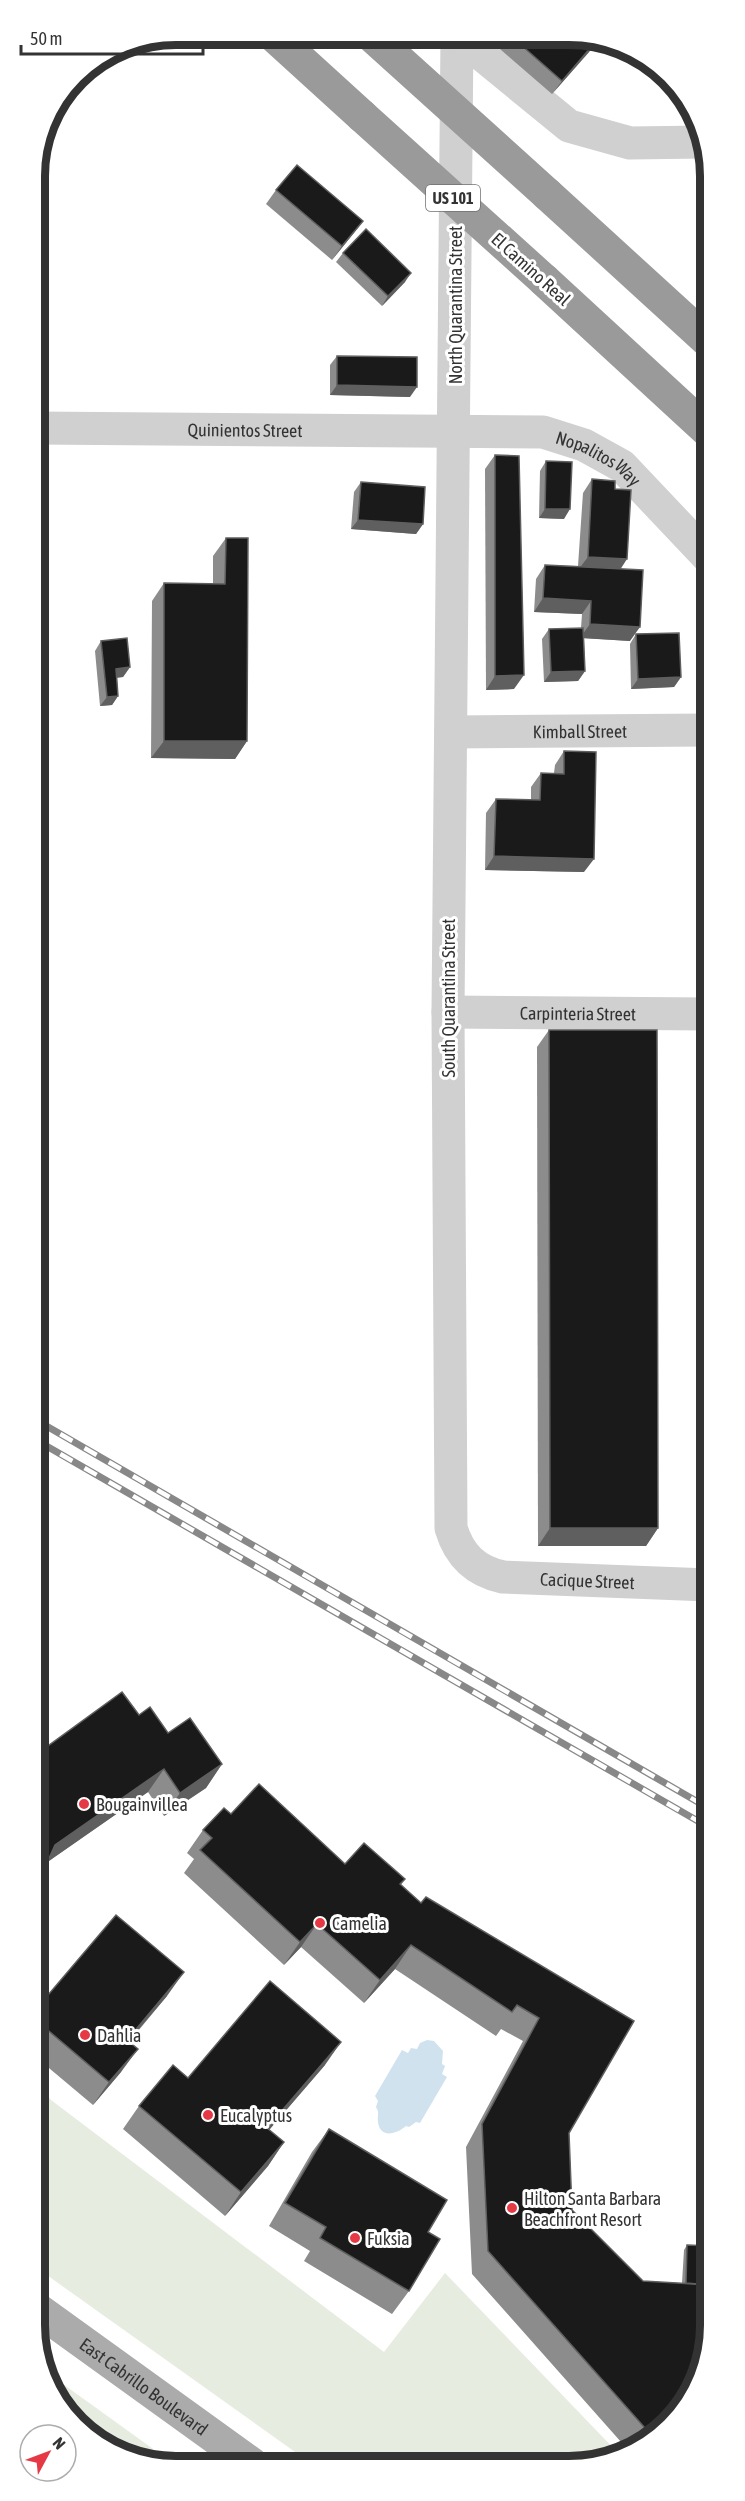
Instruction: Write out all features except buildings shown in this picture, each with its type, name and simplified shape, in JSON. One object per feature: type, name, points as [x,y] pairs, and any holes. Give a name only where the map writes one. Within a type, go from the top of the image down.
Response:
[{"type":"highway","name":"El Camino Real","points":[[284,45],[700,423]]},
{"type":"highway","points":[[382,45],[700,334]]},
{"type":"main road","name":"East Cabrillo Boulevard","points":[[45,2315],[241,2456]]},
{"type":"street","name":"North Quarantina Street","points":[[454,430],[458,45]]},
{"type":"street","points":[[469,45],[568,126],[630,143],[695,142]]},
{"type":"street","name":"Quinientos Street","points":[[45,428],[454,430]]},
{"type":"street","name":"Nopalitos Way","points":[[454,430],[543,432],[584,445],[622,466],[700,549]]},
{"type":"street","name":"South Quarantina Street","points":[[454,430],[448,1012],[450,1516],[454,1540],[469,1561]]},
{"type":"street","name":"Kimball Street","points":[[451,732],[700,730]]},
{"type":"street","name":"Carpinteria Street","points":[[448,1012],[700,1014]]},
{"type":"street","name":"Cacique Street","points":[[469,1561],[490,1574],[503,1577],[700,1585]]},
{"type":"shaded area","points":[[45,2093],[51,2100],[384,2352],[445,2273],[613,2448],[586,2455],[569,2456],[301,2456],[45,2274]]},
{"type":"shaded area","points":[[58,2380],[162,2455],[126,2446],[96,2429],[72,2405]]},
{"type":"water","points":[[427,2040],[434,2041],[443,2051],[442,2064],[445,2066],[442,2074],[447,2077],[420,2123],[416,2122],[394,2133],[385,2133],[379,2127],[376,2107],[378,2101],[375,2096],[402,2050],[408,2053],[411,2048],[417,2049],[420,2043]]},
{"type":"railway","points":[[45,1425],[700,1803]]},
{"type":"railway","points":[[45,1445],[700,1822]]},
{"type":"place","name":"Bougainvillea","points":[[84,1804]]},
{"type":"place","name":"Camelia","points":[[320,1923]]},
{"type":"place","name":"Dahlia","points":[[85,2035]]},
{"type":"place","name":"Eucalyptus","points":[[208,2115]]},
{"type":"place","name":"Hilton Santa Barbara Beachfront Resort","points":[[512,2208]]},
{"type":"place","name":"Fuksia","points":[[355,2238]]}]
